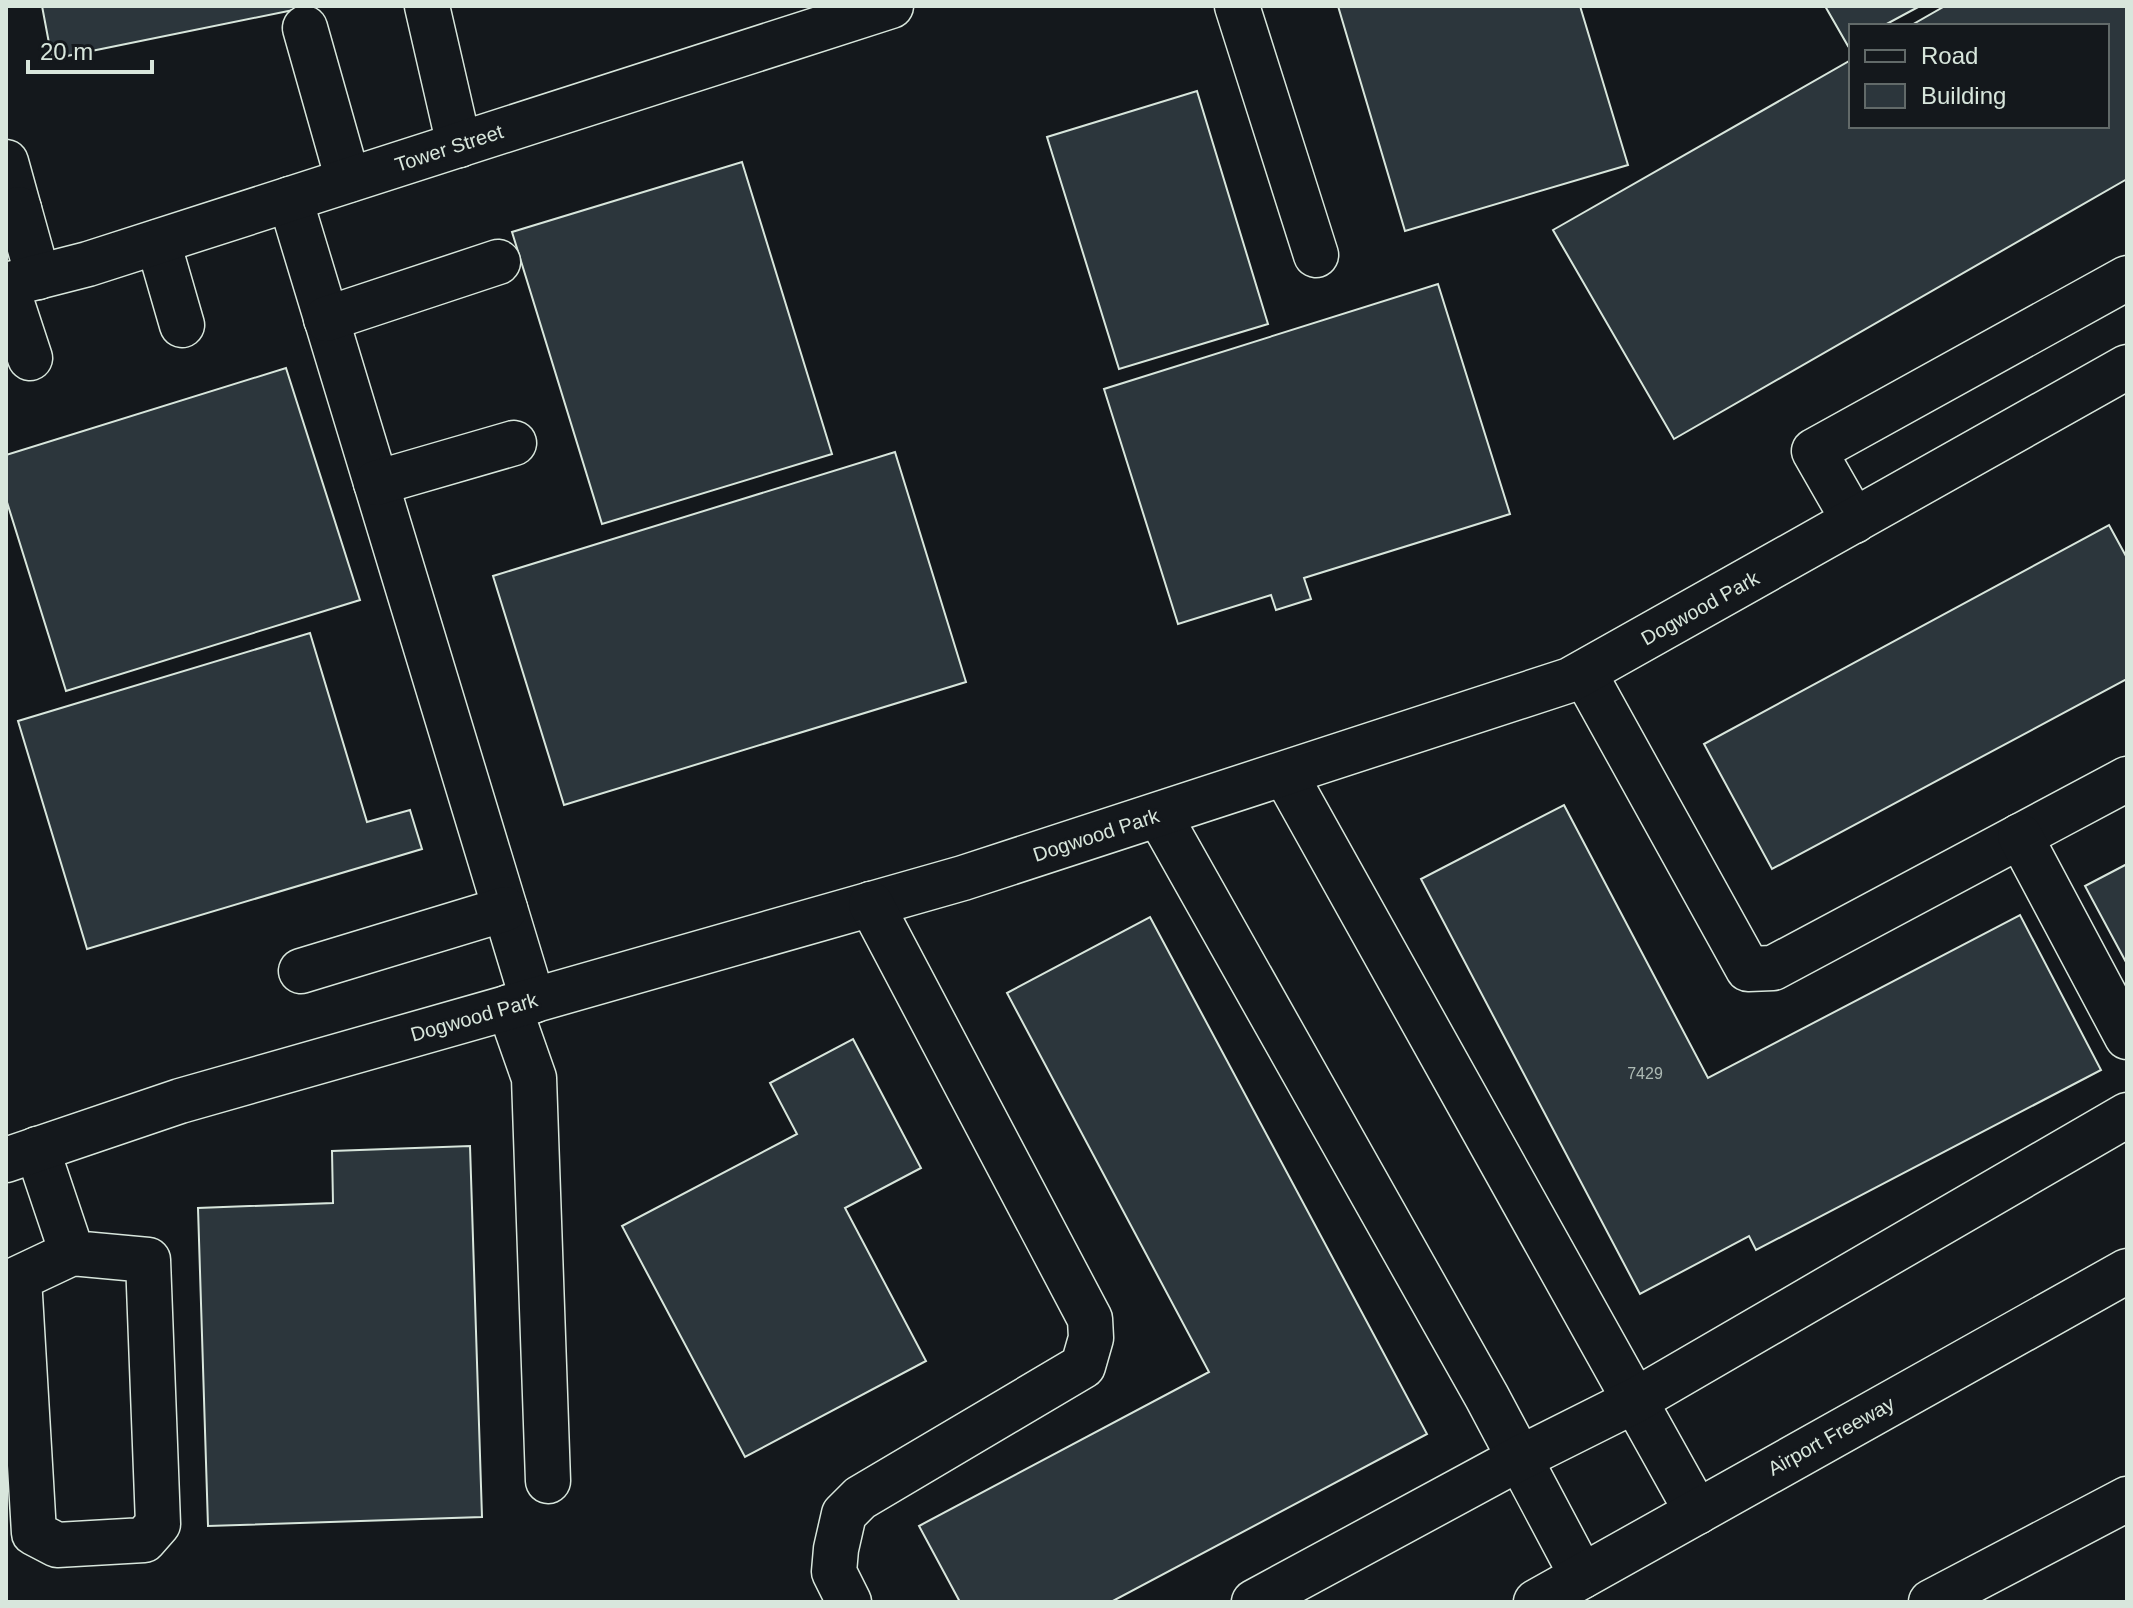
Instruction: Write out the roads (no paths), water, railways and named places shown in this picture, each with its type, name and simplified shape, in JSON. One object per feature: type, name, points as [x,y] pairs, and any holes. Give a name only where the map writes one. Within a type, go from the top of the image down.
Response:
[{"type":"main road","points":[[427,6],[459,145]]},
{"type":"main road","name":"Tower Street","points":[[22,281],[158,242],[891,6]]},
{"type":"main road","points":[[1237,6],[1316,255]]},
{"type":"main road","points":[[305,28],[348,180]]},
{"type":"main road","points":[[6,162],[30,358]]},
{"type":"main road","points":[[290,199],[505,909],[534,1078],[548,1481]]},
{"type":"main road","points":[[158,242],[182,325]]},
{"type":"main road","points":[[326,319],[498,262]]},
{"type":"main road","points":[[1854,521],[1814,451],[2127,278]]},
{"type":"main road","name":"Dogwood Park","points":[[22,1155],[180,1101],[871,904],[1159,815],[1584,673],[1854,521],[2121,384]]},
{"type":"main road","points":[[376,483],[514,443]]},
{"type":"main road","points":[[1584,673],[1748,969],[1773,968],[2127,779]]},
{"type":"main road","points":[[1285,774],[1697,1512]]},
{"type":"main road","points":[[1159,815],[1520,1458],[1582,1576]]},
{"type":"main road","points":[[2020,836],[2127,1037]]},
{"type":"main road","points":[[849,1602],[834,1572],[844,1514],[860,1498],[1083,1366],[1091,1338],[1090,1319],[871,904]]},
{"type":"main road","points":[[301,971],[505,909]]},
{"type":"main road","points":[[1254,1602],[1520,1458],[1636,1400],[2127,1115]]},
{"type":"main road","points":[[22,1155],[72,1253]]},
{"type":"main road","points":[[72,1253],[148,1260],[158,1524],[144,1540],[57,1545],[34,1533],[19,1278],[72,1253]]},
{"type":"main road","name":"Airport Freeway","points":[[1536,1602],[2127,1271]]},
{"type":"main road","points":[[1931,1602],[2127,1499]]}]
